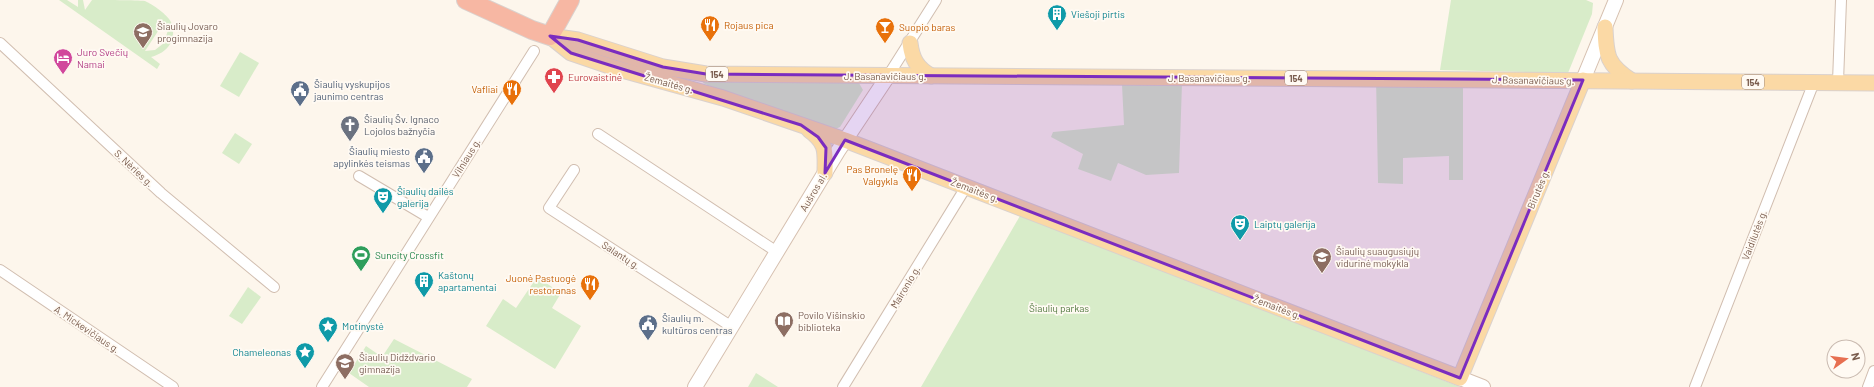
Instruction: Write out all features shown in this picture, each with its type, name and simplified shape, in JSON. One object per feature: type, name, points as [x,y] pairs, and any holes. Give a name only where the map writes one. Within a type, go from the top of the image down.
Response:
[{"type":"highway","name":"Žemaitės g.","points":[[466,0],[532,30],[550,36]]},
{"type":"highway","points":[[550,36],[570,0]]},
{"type":"main road","name":"Birutės g.","points":[[1460,378],[1605,27],[1611,1]]},
{"type":"main road","points":[[1605,27],[1608,59],[1615,69],[1632,81]]},
{"type":"main road","name":"J. Basanavičiaus g.","points":[[550,36],[578,40],[663,67],[706,74],[1874,83]]},
{"type":"main road","name":"Žemaitės g.","points":[[550,36],[571,53],[615,68],[723,98],[845,140],[1483,387]]},
{"type":"main road","points":[[910,43],[914,60],[921,70],[931,76]]},
{"type":"main road","name":"Aušros al.","points":[[695,387],[845,140],[888,76]]},
{"type":"main road","points":[[802,125],[818,136],[826,148],[825,174]]},
{"type":"street","name":"Aušros al.","points":[[888,76],[936,0]]},
{"type":"street","points":[[1838,82],[1841,0]]},
{"type":"street","name":"S. Nėries g.","points":[[0,43],[160,193],[274,287]]},
{"type":"street","name":"Vilniaus g.","points":[[322,387],[534,51]]},
{"type":"street","name":"Vaidilutės g.","points":[[1695,387],[1814,82]]},
{"type":"street","points":[[598,134],[777,252]]},
{"type":"street","name":"Salantų g.","points":[[574,170],[549,208],[732,327]]},
{"type":"street","points":[[359,176],[428,217]]},
{"type":"street","name":"Maironio g.","points":[[844,387],[966,187]]},
{"type":"street","name":"A. Mickevičiaus g.","points":[[0,270],[173,387]]},
{"type":"street","points":[[1868,387],[1874,371]]},
{"type":"highlighted area","points":[[550,36],[578,40],[663,67],[706,74],[1583,80],[1460,378],[845,140],[825,173],[826,148],[818,137],[801,125],[571,53]]},
{"type":"green space","name":"Šiaulių Jovaro progimnazija","points":[[59,0],[67,0],[78,7],[78,0],[83,0],[85,10],[92,0],[145,1],[156,7],[169,19],[173,29],[170,45],[162,52],[151,57],[160,64],[157,69]],"holes":[[[164,22],[168,30],[164,43],[155,50],[145,51]]]},
{"type":"green space","points":[[1451,0],[1586,0],[1593,3],[1592,14],[1568,73],[1440,70]]},
{"type":"green space","points":[[240,52],[259,63],[239,97],[220,86]]},
{"type":"green space","points":[[1376,78],[1463,79],[1463,180],[1449,180],[1449,156],[1403,158],[1403,184],[1378,183]]},
{"type":"green space","points":[[705,79],[859,83],[863,90],[840,127],[833,130],[710,86],[703,83]]},
{"type":"green space","points":[[1182,84],[1179,173],[1146,175],[1118,163],[1111,181],[1078,169],[1083,154],[1051,137],[1053,132],[1124,125],[1122,85]]},
{"type":"green space","points":[[235,133],[252,144],[239,164],[222,153]]},
{"type":"green space","name":"Šiaulių parkas","points":[[1024,209],[1239,300],[1460,387],[921,387]]},
{"type":"green space","points":[[537,277],[561,293],[552,308],[581,326],[555,369],[486,326],[503,299],[516,308]]},
{"type":"green space","points":[[248,287],[261,297],[242,324],[229,316]]},
{"type":"green space","points":[[394,339],[472,379],[467,387],[369,387],[349,373],[366,346],[382,357]]},
{"type":"green space","points":[[756,373],[778,387],[748,387]]},
{"type":"place","name":"Viešoji pirtis","points":[[1057,31]]},
{"type":"place","name":"Rojaus pica","points":[[710,42]]},
{"type":"place","name":"Suopio baras","points":[[885,44]]},
{"type":"place","name":"Šiaulių Jovaro progimnazija","points":[[143,49]]},
{"type":"place","name":"Juro Svečių Namai","points":[[63,75]]},
{"type":"place","name":"Eurovaistinė","points":[[554,94]]},
{"type":"place","name":"Vafliai","points":[[512,106]]},
{"type":"place","name":"Šiaulių vyskupijos jaunimo centras","points":[[300,107]]},
{"type":"place","name":"Šiaulių Šv. Ignaco Lojolos bažnyčia","points":[[350,142]]},
{"type":"place","name":"Šiaulių miesto apylinkės teismas","points":[[424,174]]},
{"type":"place","name":"Pas Bronelę Valgykla","points":[[912,192]]},
{"type":"place","name":"Šiaulių dailės galerija","points":[[383,214]]},
{"type":"place","name":"Laiptų galerija","points":[[1240,241]]},
{"type":"place","name":"Suncity Crossfit","points":[[361,272]]},
{"type":"place","name":"Šiaulių suaugusiųjų vidurinė mokykla","points":[[1322,274]]},
{"type":"place","name":"Kaštonų apartamentai","points":[[424,298]]},
{"type":"place","name":"Juonė Pastuogė restoranas","points":[[590,301]]},
{"type":"place","name":"Povilo Višinskio biblioteka","points":[[784,338]]},
{"type":"place","name":"Šiaulių m. kultūros centras","points":[[648,341]]},
{"type":"place","name":"Motinystė","points":[[328,343]]},
{"type":"place","name":"Chameleonas","points":[[305,369]]},
{"type":"place","name":"Šiaulių Didždvario gimnazija","points":[[345,380]]}]
